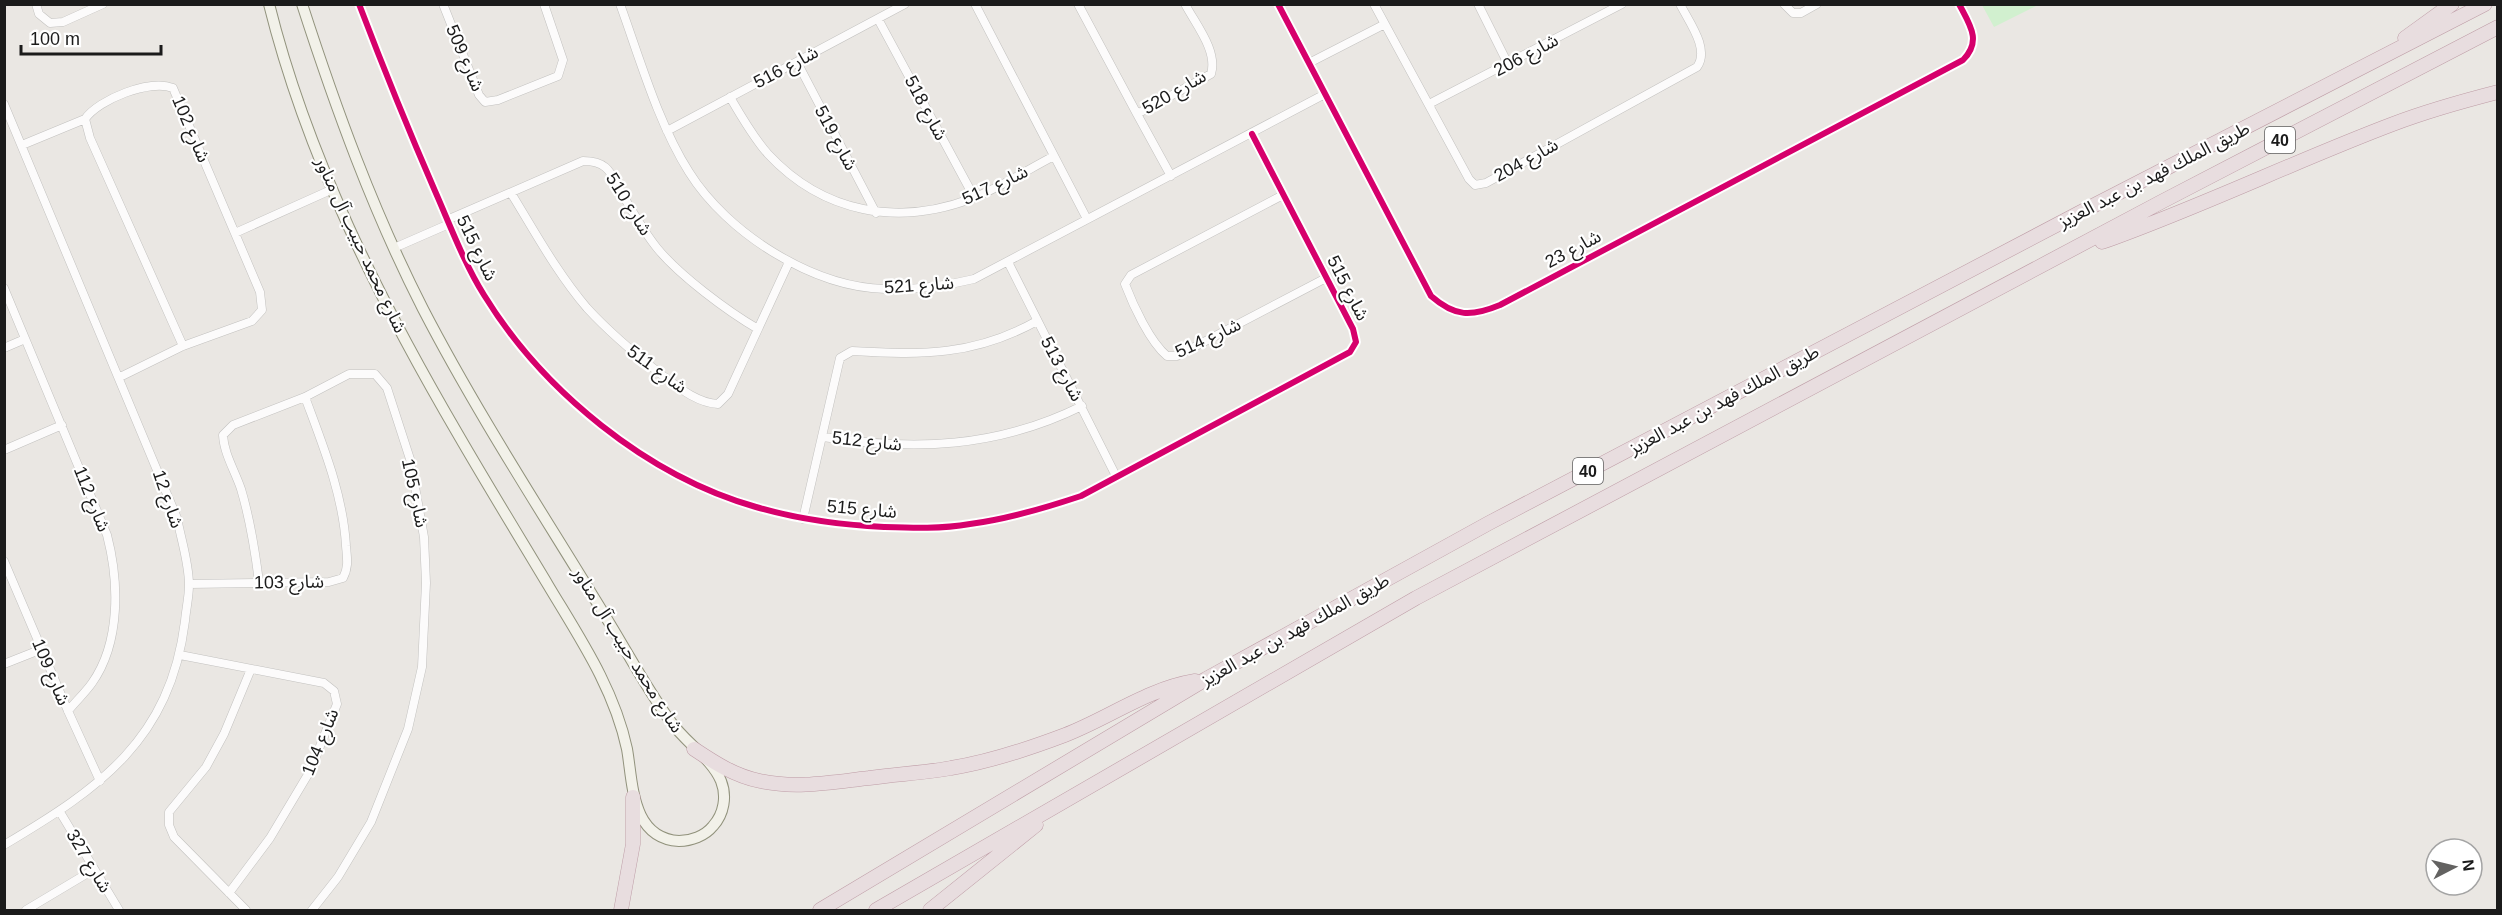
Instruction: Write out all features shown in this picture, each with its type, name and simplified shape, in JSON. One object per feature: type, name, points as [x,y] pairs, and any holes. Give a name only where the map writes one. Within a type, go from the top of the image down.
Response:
[{"type":"highway","points":[[2372,62],[2452,4]]},
{"type":"highway","name":"طريق الملك فهد بن عبد العزيز","points":[[820,910],[1206,679],[1489,523],[2485,4]]},
{"type":"highway","name":"طريق الملك فهد بن عبد العزيز","points":[[876,910],[1416,598],[2498,27]]},
{"type":"highway","points":[[2063,256],[2169,219],[2277,171],[2395,123],[2498,92]]},
{"type":"highway","points":[[694,749],[726,770],[750,779],[775,784],[813,784],[934,771],[987,760],[1047,742],[1086,726],[1157,691],[1206,679]]},
{"type":"highway","points":[[930,910],[1073,795]]},
{"type":"highway","points":[[621,910],[633,844],[633,797]]},
{"type":"main road","name":"شارع محمد حبيب آل مناور","points":[[269,4],[302,110],[333,189],[373,278],[460,437],[596,666],[612,700],[624,737],[633,797],[646,823],[665,838],[686,840],[707,832],[720,815],[724,794],[716,772],[673,725],[641,676],[478,408],[421,305],[367,188],[334,101],[302,4]]},
{"type":"street","points":[[36,4],[39,14],[50,22],[63,22],[103,4]]},
{"type":"street","name":"شارع 515","points":[[359,4],[448,222],[483,294],[519,346],[591,417],[659,465],[706,488],[754,507],[803,519],[865,526],[920,528],[968,525],[1002,519],[1062,502],[1081,495],[1350,352],[1356,342],[1353,329],[1252,135]]},
{"type":"street","name":"شارع 509","points":[[443,4],[478,95],[485,102],[498,100],[558,76],[563,60],[544,4]]},
{"type":"street","name":"شارع 521","points":[[620,4],[667,131],[688,172],[713,205],[747,236],[789,262],[841,282],[882,289],[947,286],[974,279],[1252,135],[1325,94]]},
{"type":"street","name":"شارع 516","points":[[667,131],[905,4]]},
{"type":"street","points":[[975,4],[1086,219]]},
{"type":"street","name":"شارع 520","points":[[1078,4],[1170,176]]},
{"type":"street","name":"شارع 520","points":[[1137,114],[1210,74],[1214,63],[1185,4]]},
{"type":"street","name":"شارع 23","points":[[1278,4],[1431,296],[1449,311],[1474,314],[1500,305],[1963,60],[1971,52],[1973,41],[1972,28],[1959,4]]},
{"type":"street","name":"شارع 204","points":[[1374,4],[1469,179],[1475,185],[1486,183],[1697,67],[1702,60],[1702,49],[1680,4]]},
{"type":"street","points":[[1478,4],[1509,64]]},
{"type":"street","name":"شارع 206","points":[[1429,104],[1622,4]]},
{"type":"street","points":[[1784,4],[1794,13],[1801,13],[1817,4]]},
{"type":"street","name":"شارع 518","points":[[878,19],[974,197]]},
{"type":"street","points":[[1309,63],[1385,24]]},
{"type":"street","name":"شارع 519","points":[[797,62],[876,213]]},
{"type":"street","name":"شارع 102","points":[[85,119],[99,105],[150,85],[163,84],[173,88],[260,292],[262,310],[252,321],[183,346],[120,377]]},
{"type":"street","name":"شارع 517","points":[[730,97],[767,153],[790,174],[841,204],[876,213],[907,213],[941,207],[974,197],[1054,156]]},
{"type":"street","name":"شارع 12","points":[[4,104],[177,518],[189,584],[180,656],[162,704],[134,748],[100,782],[60,812],[4,845]]},
{"type":"street","points":[[22,144],[85,119],[90,138],[183,346]]},
{"type":"street","name":"شارع 510","points":[[394,248],[583,161],[598,161],[606,167],[657,249],[716,300],[758,328]]},
{"type":"street","points":[[235,233],[333,189]]},
{"type":"street","name":"شارع 511","points":[[511,194],[586,307],[627,348],[674,384],[705,403],[718,404],[728,394],[789,262]]},
{"type":"street","name":"شارع 514","points":[[1283,195],[1131,275],[1125,284],[1129,295],[1159,349],[1167,356],[1177,356],[1326,278]]},
{"type":"street","name":"شارع 513","points":[[1008,262],[1116,476]]},
{"type":"street","name":"شارع 112","points":[[4,288],[107,535],[115,572],[114,620],[105,655],[93,682],[68,711]]},
{"type":"street","name":"شارع 512","points":[[1037,321],[1010,336],[978,346],[945,352],[912,354],[852,351],[844,354],[840,358],[824,437],[873,445],[924,446],[981,439],[1025,429],[1082,406]]},
{"type":"street","points":[[4,348],[25,339]]},
{"type":"street","name":"شارع 105","points":[[259,582],[254,542],[241,488],[224,445],[223,435],[233,425],[305,397],[350,374],[375,374],[387,387],[410,459],[424,537],[426,583],[422,667],[408,729],[371,822],[338,878],[312,910]]},
{"type":"street","name":"شارع 103","points":[[189,584],[329,582],[343,578],[347,570],[345,519],[330,463],[305,397]]},
{"type":"street","points":[[4,450],[62,425]]},
{"type":"street","points":[[803,519],[824,437]]},
{"type":"street","name":"شارع 109","points":[[4,561],[100,782]]},
{"type":"street","points":[[4,664],[42,649]]},
{"type":"street","name":"شارع 104","points":[[180,656],[324,683],[334,691],[337,704],[310,771],[270,838],[229,892]]},
{"type":"street","points":[[246,910],[174,837],[169,825],[169,812],[206,767],[224,734],[250,669]]},
{"type":"street","name":"شارع 327","points":[[60,812],[119,910]]},
{"type":"street","points":[[26,910],[93,870]]},
{"type":"green space","points":[[1982,5],[2038,5],[1994,27]]},
{"type":"cycle path","points":[[359,4],[386,75],[470,270],[508,330],[536,364],[567,396],[601,425],[638,452],[676,474],[715,493],[756,507],[819,521],[884,527],[948,527],[1026,513],[1081,496],[1350,352],[1356,342],[1353,329],[1252,134]]},
{"type":"cycle path","points":[[1278,4],[1431,296],[1448,308],[1464,313],[1480,312],[1500,305],[1963,60],[1969,53],[1973,39],[1970,26],[1959,4]]}]
